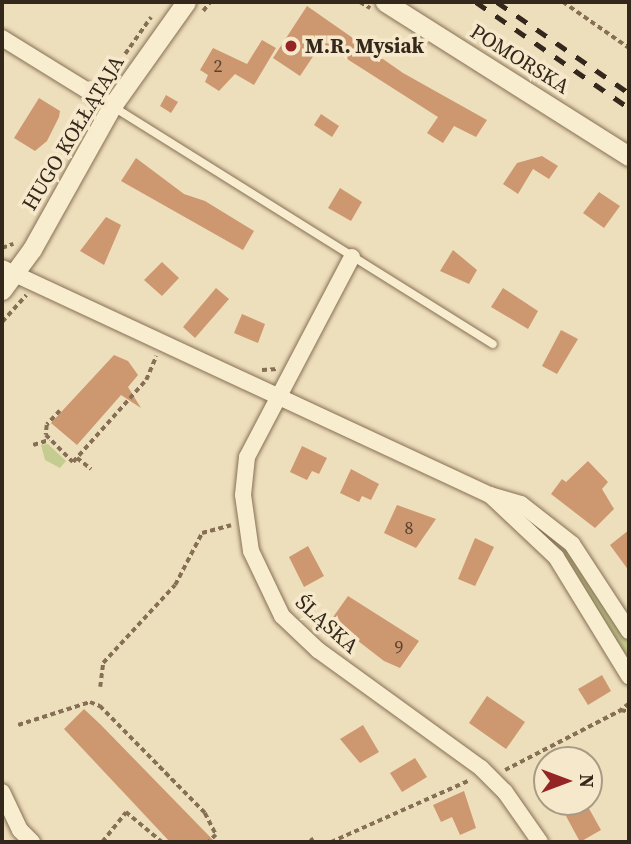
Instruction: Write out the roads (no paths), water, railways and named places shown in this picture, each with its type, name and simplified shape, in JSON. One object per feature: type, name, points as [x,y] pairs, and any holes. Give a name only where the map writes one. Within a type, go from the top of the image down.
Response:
[{"type":"street","name":"HUGO KOŁŁĄTAJA","points":[[2,290],[8,271],[112,106],[186,2]]},
{"type":"street","name":"POMORSKA","points":[[385,2],[629,156]]},
{"type":"street","points":[[2,38],[112,106]]},
{"type":"street","name":"ŚLĄSKA","points":[[352,257],[276,395],[247,457],[244,522],[264,584],[282,616],[318,650],[481,768],[505,792],[540,842]]},
{"type":"street","points":[[8,271],[490,495],[521,504],[561,532],[594,572],[629,631]]},
{"type":"street","points":[[490,495],[556,557],[629,676]]},
{"type":"street","points":[[2,792],[20,830],[32,842]]},
{"type":"lane","points":[[112,106],[493,344]]},
{"type":"railway","points":[[476,2],[629,108]]},
{"type":"railway","points":[[497,2],[629,93]]},
{"type":"place","name":"M.R. Mysiak","points":[[291,46]]}]
